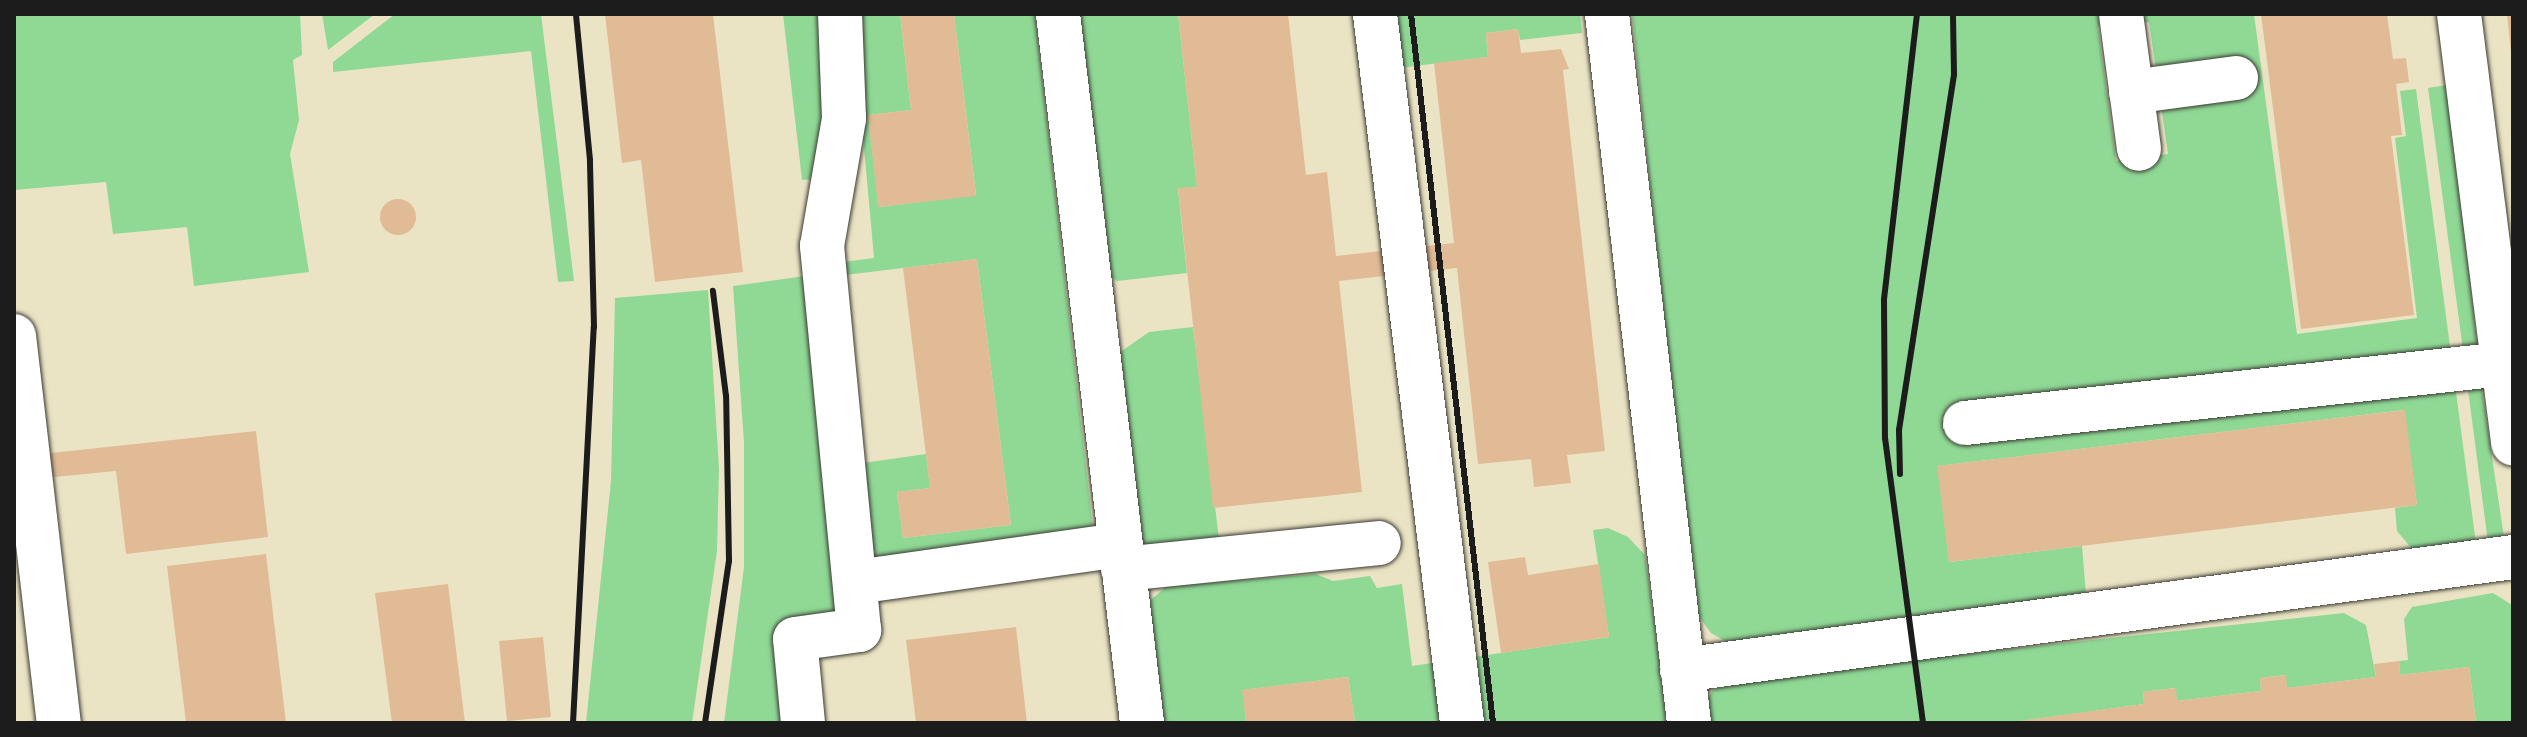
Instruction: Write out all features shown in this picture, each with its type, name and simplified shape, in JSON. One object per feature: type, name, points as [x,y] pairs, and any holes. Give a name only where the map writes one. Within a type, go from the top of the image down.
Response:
[{"type":"lane","points":[[803,723],[795,639],[859,630],[822,246],[844,118],[840,14]]},
{"type":"lane","points":[[1058,14],[1142,723]]},
{"type":"lane","points":[[1375,14],[1462,723]]},
{"type":"lane","points":[[1607,14],[1689,723]]},
{"type":"lane","points":[[2121,14],[2139,149]]},
{"type":"lane","points":[[2459,14],[2499,224],[2503,364],[2513,444]]},
{"type":"lane","points":[[2131,92],[2236,78]]},
{"type":"lane","points":[[14,336],[59,723]]},
{"type":"lane","points":[[1965,423],[2503,364]]},
{"type":"lane","points":[[856,582],[1121,557],[1379,543]]},
{"type":"lane","points":[[1682,670],[2513,557]]},
{"type":"green space","points":[[14,14],[300,14],[302,55],[293,60],[299,120],[290,154],[309,272],[194,286],[187,227],[113,234],[106,182],[14,190]]},
{"type":"green space","points":[[322,14],[375,14],[328,50]]},
{"type":"green space","points":[[395,14],[541,14],[574,281],[558,282],[531,51],[333,72],[333,62]]},
{"type":"green space","points":[[783,14],[830,14],[834,77],[817,179],[802,180]]},
{"type":"green space","points":[[852,14],[900,14],[911,110],[868,115],[879,207],[976,195],[954,14],[1035,14],[1094,538],[859,564],[849,465],[926,454],[930,488],[897,492],[903,538],[1011,525],[977,259],[845,275],[843,262],[874,258]]},
{"type":"green space","points":[[1076,14],[1178,14],[1197,187],[1178,189],[1187,273],[1117,281],[1108,276]]},
{"type":"green space","points":[[1393,14],[1580,14],[1582,33],[1520,40],[1518,29],[1486,33],[1488,57],[1399,68]]},
{"type":"green space","points":[[1632,14],[2111,14],[2113,24],[2098,27],[2116,161],[2168,154],[2149,22],[2131,24],[2130,14],[2254,14],[2297,334],[2417,318],[2395,138],[2406,136],[2400,91],[2416,89],[2477,551],[2412,549],[2397,531],[2395,508],[2417,505],[2404,410],[1938,466],[1949,562],[2082,546],[2086,594],[1734,646],[1711,633],[1695,611]]},
{"type":"green space","points":[[2447,85],[2477,343],[2463,350],[2428,88]]},
{"type":"green space","points":[[805,276],[847,614],[823,615],[784,723],[724,723],[744,567],[744,443],[733,286]]},
{"type":"green space","points":[[708,290],[719,469],[717,551],[692,723],[586,723],[611,481],[615,298]]},
{"type":"green space","points":[[1193,327],[1219,539],[1146,546],[1135,537],[1119,353],[1149,332]]},
{"type":"green space","points":[[2467,382],[2482,390],[2505,544],[2489,550]]},
{"type":"green space","points":[[1608,528],[1628,537],[1645,555],[1668,723],[1355,723],[1348,677],[1243,690],[1246,723],[1158,723],[1145,605],[1167,586],[1316,574],[1333,581],[1370,576],[1377,588],[1402,584],[1412,666],[1609,637],[1593,530]]},
{"type":"green space","points":[[2493,593],[2512,605],[2513,723],[2476,723],[2469,667],[2400,675],[2399,661],[2408,660],[2404,619],[2412,607]]},
{"type":"green space","points":[[2344,613],[2366,625],[2376,677],[2287,688],[2285,675],[2260,678],[2261,691],[2177,701],[2175,688],[2143,692],[2144,704],[2007,723],[1709,723],[1706,702],[1713,690],[1750,677]]},
{"type":"building","points":[[605,14],[713,14],[743,272],[655,282],[641,160],[622,163]]},
{"type":"building","points":[[900,14],[954,14],[976,196],[878,207],[868,115],[911,110]]},
{"type":"building","points":[[1178,14],[1288,14],[1306,175],[1327,172],[1336,256],[1454,243],[1434,63],[1488,57],[1486,33],[1518,29],[1521,53],[1561,49],[1569,69],[1563,70],[1605,451],[1567,455],[1571,483],[1534,487],[1531,459],[1478,464],[1457,268],[1339,281],[1362,492],[1213,508],[1178,188],[1197,187]]},
{"type":"building","points":[[2261,14],[2387,14],[2393,59],[2406,58],[2409,82],[2396,84],[2402,135],[2391,136],[2414,315],[2301,329]]},
{"type":"building","points":[[2507,14],[2513,14],[2513,53],[2511,53]]},
{"type":"building","points":[[398,199],[410,205],[416,217],[410,229],[398,235],[386,229],[380,217],[386,205]]},
{"type":"building","points":[[977,259],[1011,525],[903,538],[897,492],[930,488],[903,268]]},
{"type":"building","points":[[2405,410],[2417,505],[1949,562],[1937,466]]},
{"type":"building","points":[[256,431],[268,537],[126,554],[116,471],[14,481],[14,457]]},
{"type":"building","points":[[266,554],[286,723],[186,723],[167,566]]},
{"type":"building","points":[[1525,557],[1528,575],[1599,564],[1609,637],[1501,653],[1488,562]]},
{"type":"building","points":[[448,584],[465,723],[392,723],[375,593]]},
{"type":"building","points":[[1016,627],[1027,723],[916,723],[906,640]]},
{"type":"building","points":[[543,637],[551,717],[507,721],[499,641]]},
{"type":"building","points":[[2399,661],[2400,675],[2469,667],[2476,723],[2004,723],[2144,704],[2143,692],[2176,688],[2177,701],[2261,691],[2260,678],[2286,675],[2287,688],[2376,677],[2374,664]]},
{"type":"building","points":[[1348,677],[1355,723],[1246,723],[1242,690]]},
{"type":"railway","points":[[573,723],[594,327],[590,160],[576,14]]},
{"type":"railway","points":[[1411,14],[1493,723]]},
{"type":"railway","points":[[1917,14],[1884,300],[1885,438],[1923,723]]},
{"type":"railway","points":[[1900,474],[1899,430],[1954,74],[1953,14]]},
{"type":"railway","points":[[705,723],[729,561],[726,396],[713,291]]}]
